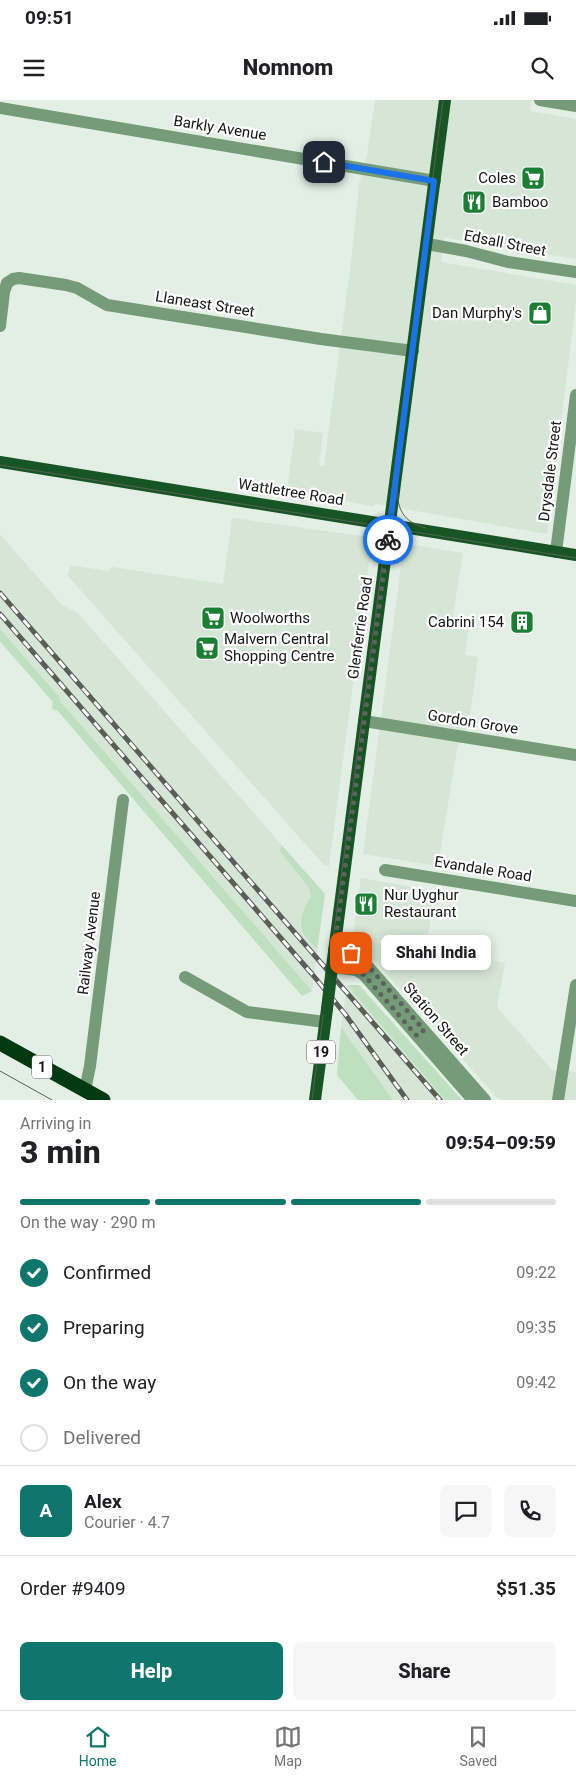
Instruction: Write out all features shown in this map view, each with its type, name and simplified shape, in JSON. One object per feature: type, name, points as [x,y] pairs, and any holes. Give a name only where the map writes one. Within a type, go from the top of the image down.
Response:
[{"type":"highway","name":"1","points":[[0,1043],[83,1095],[102,1100]]},
{"type":"main road","name":"Glenferrie Road","points":[[315,1100],[445,100]]},
{"type":"main road","name":"Wattletree Road","points":[[0,462],[576,555]]},
{"type":"street","points":[[540,100],[576,106]]},
{"type":"street","name":"Barkly Avenue","points":[[0,108],[434,181]]},
{"type":"street","name":"Edsall Street","points":[[427,244],[466,251],[508,262],[576,272]]},
{"type":"street","name":"Llaneast Street","points":[[4,280],[18,278],[66,285],[77,288],[107,305],[338,342],[413,351]]},
{"type":"street","points":[[0,326],[4,280]]},
{"type":"street","name":"Drysdale Street","points":[[556,552],[576,395]]},
{"type":"street","name":"Gordon Grove","points":[[364,721],[576,755]]},
{"type":"street","name":"Railway Avenue","points":[[83,1095],[90,1066],[123,800]]},
{"type":"street","name":"Evandale Road","points":[[385,870],[576,901]]},
{"type":"street","name":"Station Street","points":[[334,949],[351,953],[363,960],[473,1100]]},
{"type":"street","name":"Station Street","points":[[332,967],[356,970],[364,975],[485,1100]]},
{"type":"street","points":[[184,977],[247,1012],[325,1022]]},
{"type":"street","points":[[558,1100],[576,985]]},
{"type":"shaded area","points":[[375,100],[531,100],[530,111],[576,119],[576,259],[447,238],[445,236],[441,262],[576,285],[576,302],[547,534],[376,504],[372,506],[287,491],[295,429],[323,433],[319,466],[324,466],[352,254],[359,184],[367,155]]},
{"type":"shaded area","points":[[232,518],[370,537],[372,540],[329,866],[324,865],[68,576],[70,565],[108,571],[112,567],[223,584]]},
{"type":"shaded area","points":[[0,534],[62,605],[78,613],[325,894],[312,991],[60,711],[52,709],[53,702],[0,642]]},
{"type":"shaded area","points":[[407,544],[463,553],[453,615],[470,619],[465,655],[478,657],[469,723],[457,749],[438,866],[363,854],[401,566],[404,547]]},
{"type":"shaded area","points":[[361,878],[435,891],[426,949],[505,963],[497,1007],[552,1070],[576,1072],[576,1100],[499,1100],[353,936]]},
{"type":"shaded area","points":[[347,985],[445,1100],[393,1100],[341,1027]]},
{"type":"green space","points":[[0,629],[60,698],[60,701],[312,991],[302,996],[57,710],[52,709],[53,702],[0,641]]},
{"type":"green space","points":[[282,846],[325,894],[317,949],[305,936],[301,925],[304,910],[311,897],[310,889],[279,850]]},
{"type":"green space","points":[[347,985],[359,985],[462,1100],[445,1100]]},
{"type":"green space","points":[[341,1027],[393,1100],[358,1100],[337,1075]]},
{"type":"tram line","points":[[312,1100],[443,100]]},
{"type":"tram line","points":[[0,465],[576,558]]},
{"type":"tram line","points":[[397,486],[398,502],[403,514],[412,522],[426,528]]},
{"type":"tram line","points":[[0,1071],[52,1100]]},
{"type":"railway","points":[[0,593],[440,1100]]},
{"type":"railway","points":[[0,614],[312,974],[345,1014],[407,1100]]},
{"type":"way so far","points":[[351,953],[363,960],[424,1030],[417,1036],[360,972],[332,967],[388,540]]},
{"type":"place","name":"Coles","points":[[533,178]]},
{"type":"place","name":"Bamboo","points":[[474,202]]},
{"type":"place","name":"Dan Murphy's","points":[[540,313]]},
{"type":"place","name":"Woolworths","points":[[213,618]]},
{"type":"place","name":"Cabrini 154","points":[[522,622]]},
{"type":"place","name":"Malvern Central Shopping Centre","points":[[207,648]]},
{"type":"place","name":"Nur Uyghur Restaurant","points":[[366,904]]},
{"type":"place","name":"Shahi India","points":[[351,953]]},
{"type":"route","points":[[324,162],[434,181],[388,540]]}]
